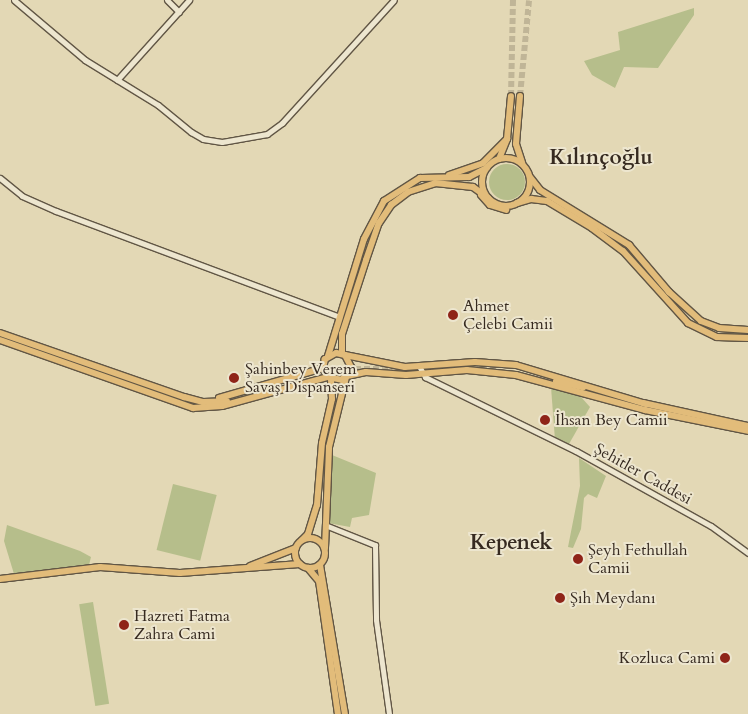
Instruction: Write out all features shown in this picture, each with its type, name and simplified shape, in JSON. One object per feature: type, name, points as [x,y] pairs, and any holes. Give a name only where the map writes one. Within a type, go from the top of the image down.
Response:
[{"type":"main road","points":[[323,368],[328,356],[337,316],[364,239],[381,205],[400,187],[420,178],[469,177],[487,168],[499,159],[507,139],[511,96]]},
{"type":"main road","points":[[520,96],[516,144],[522,164],[540,190],[629,245],[669,292],[701,321],[719,328],[748,330]]},
{"type":"main road","points":[[449,176],[483,163],[507,139]]},
{"type":"main road","points":[[499,159],[522,164]]},
{"type":"main road","points":[[487,168],[483,184],[488,198]]},
{"type":"main road","points":[[517,203],[528,192],[530,177]]},
{"type":"main road","points":[[345,714],[320,565],[325,548],[329,447],[350,363],[343,355],[340,342],[386,211],[408,192],[428,184],[473,187],[502,205],[531,199],[547,201],[623,251],[688,323],[717,337],[748,338]]},
{"type":"main road","points":[[473,187],[490,205],[501,209],[547,201]]},
{"type":"main road","points":[[0,333],[195,400],[228,401]]},
{"type":"main road","points":[[0,340],[204,409],[329,378],[366,372],[422,374],[467,370],[516,375],[627,404],[748,431]]},
{"type":"main road","points":[[328,356],[343,355],[386,365],[420,366],[475,362],[516,365],[646,404]]},
{"type":"main road","points":[[195,400],[228,396],[323,368]]},
{"type":"main road","points":[[236,569],[279,557],[296,548],[308,534],[317,505],[322,443],[332,399],[329,378],[323,368]]},
{"type":"main road","points":[[496,369],[578,386],[646,404],[748,426]]},
{"type":"main road","points":[[204,409],[315,377]]},
{"type":"main road","points":[[578,386],[627,404]]},
{"type":"main road","points":[[302,540],[315,538],[325,548]]},
{"type":"main road","points":[[296,548],[300,564]]},
{"type":"main road","points":[[0,579],[100,567],[180,573],[300,564],[308,568],[319,581],[338,714]]},
{"type":"main road","points":[[308,568],[320,565]]},
{"type":"street","points":[[14,0],[77,55],[203,139],[239,141],[267,134],[296,109],[394,0]]},
{"type":"street","points":[[167,0],[179,12]]},
{"type":"street","points":[[117,80],[189,0]]},
{"type":"street","points":[[0,178],[22,196],[56,211],[337,316]]},
{"type":"street","points":[[420,366],[422,374]]},
{"type":"street","name":"Şehitler Caddesi","points":[[422,374],[576,451],[711,526],[748,553]]},
{"type":"street","points":[[325,525],[375,545],[376,620],[389,714]]},
{"type":"green space","points":[[694,8],[694,15],[658,68],[624,67],[615,88],[592,75],[584,61],[620,50],[618,32]]},
{"type":"green space","points":[[507,164],[519,170],[525,182],[519,194],[507,200],[495,194],[489,182],[495,170]]},
{"type":"green space","points":[[551,387],[581,397],[590,407],[569,444],[555,440]]},
{"type":"green space","points":[[332,455],[376,473],[369,515],[352,518],[350,527],[328,523]]},
{"type":"green space","points":[[579,458],[606,476],[597,498],[588,494],[584,498],[581,529],[573,548],[568,547],[580,486]]},
{"type":"green space","points":[[173,484],[217,495],[200,561],[157,550]]},
{"type":"green space","points":[[7,525],[80,551],[91,557],[89,565],[14,574],[4,541]]},
{"type":"green space","points":[[93,602],[109,704],[95,706],[79,604]]},
{"type":"tunnel","points":[[511,96],[513,0]]},
{"type":"tunnel","points":[[520,96],[529,0]]},
{"type":"tunnel","points":[[315,377],[355,369],[496,369]]},
{"type":"place","name":"Ahmet Çelebi Camii","points":[[453,315]]},
{"type":"place","name":"Şahinbey Verem Savaş Dispanseri","points":[[234,378]]},
{"type":"place","name":"İhsan Bey Camii","points":[[545,420]]},
{"type":"place","name":"Şeyh Fethullah Camii","points":[[578,559]]},
{"type":"place","name":"Şıh Meydanı","points":[[560,598]]},
{"type":"place","name":"Hazreti Fatma Zahra Cami","points":[[124,625]]},
{"type":"place","name":"Kozluca Cami","points":[[725,658]]},
{"type":"district","name":"Kılınçoğlu","points":[[601,158]]},
{"type":"district","name":"Kepenek","points":[[511,543]]}]
